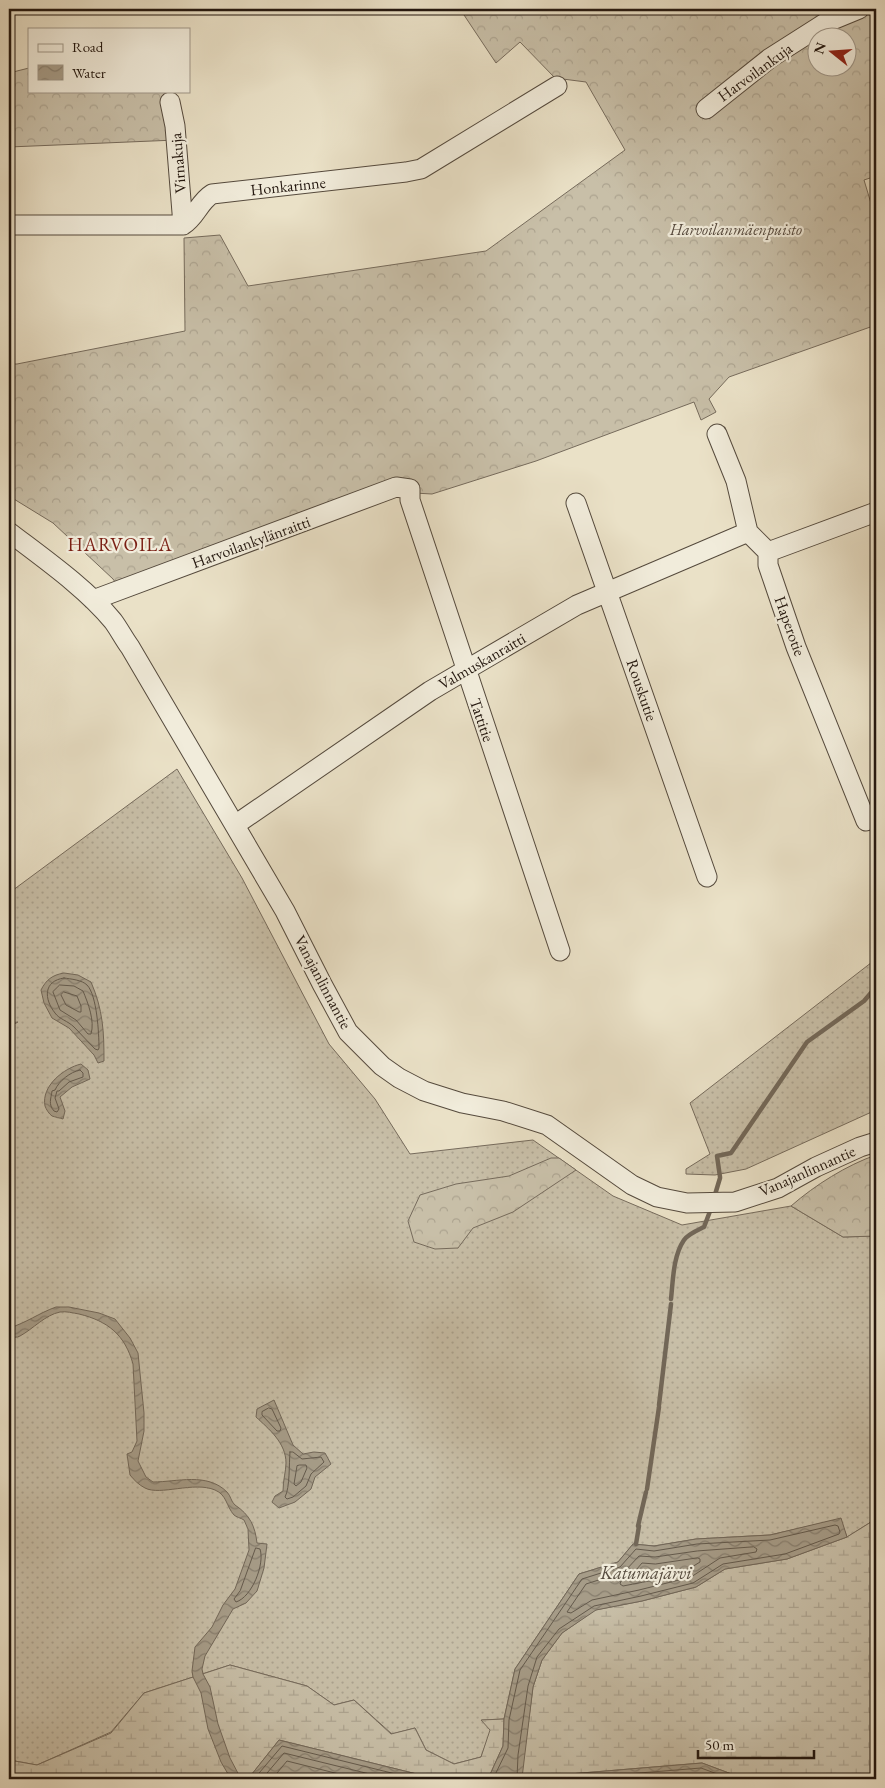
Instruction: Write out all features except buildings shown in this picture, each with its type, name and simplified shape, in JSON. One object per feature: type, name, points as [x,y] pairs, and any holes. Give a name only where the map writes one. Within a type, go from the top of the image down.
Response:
[{"type":"street","name":"Harvoilankuja","points":[[706,109],[770,58],[825,23],[859,9]]},
{"type":"street","name":"Honkarinne","points":[[183,225],[189,221],[204,201],[212,194],[420,169],[557,86]]},
{"type":"street","name":"Virnakuja","points":[[170,102],[175,126],[183,225]]},
{"type":"street","points":[[9,225],[183,225]]},
{"type":"street","points":[[717,434],[736,481],[748,532],[768,552],[876,512]]},
{"type":"street","name":"Harvoilankylänraitti","points":[[93,600],[396,488],[410,489]]},
{"type":"street","name":"Tattitie","points":[[410,489],[410,500],[465,670],[560,951]]},
{"type":"street","name":"Rouskutie","points":[[576,503],[707,877]]},
{"type":"street","name":"Vanajanlinnantie","points":[[9,532],[55,567],[93,600],[112,621],[130,647],[285,910],[348,1032],[382,1066],[399,1078],[424,1090],[462,1103],[503,1111],[548,1125],[632,1185],[657,1197],[687,1203],[735,1202],[778,1188],[825,1163],[876,1142]]},
{"type":"street","name":"Valmuskanraitti","points":[[235,825],[430,691],[577,605],[748,532]]},
{"type":"street","name":"Haperotie","points":[[768,552],[768,565],[796,647],[866,821]]},
{"type":"green space","name":"Harvoilanmäenpuisto","points":[[460,9],[876,9],[876,176],[864,180],[876,220],[876,325],[729,377],[709,399],[716,412],[701,420],[694,402],[536,461],[432,494],[414,493],[415,483],[118,586],[113,579],[53,523],[9,496],[9,364],[185,331],[184,238],[220,235],[248,286],[486,251],[625,150],[586,82],[555,78],[520,42],[496,63]]},
{"type":"green space","points":[[28,68],[28,92],[168,92],[176,140],[9,147],[9,73]]},
{"type":"green space","points":[[177,769],[242,878],[329,1044],[375,1099],[410,1154],[533,1140],[613,1196],[682,1225],[791,1206],[843,1237],[876,1236],[876,1516],[871,1522],[847,1537],[840,1519],[770,1535],[696,1539],[654,1546],[633,1544],[618,1562],[579,1574],[515,1669],[504,1719],[482,1720],[491,1730],[481,1757],[454,1764],[426,1750],[415,1728],[392,1734],[354,1700],[334,1705],[307,1686],[230,1665],[144,1693],[111,1732],[37,1765],[9,1760],[9,1027],[18,1022],[9,1023],[9,893]]},
{"type":"green space","points":[[876,959],[876,1110],[746,1169],[715,1175],[686,1174],[686,1169],[710,1154],[690,1103]]},
{"type":"green space","points":[[876,1155],[876,1236],[843,1237],[791,1206],[832,1176]]},
{"type":"green space","points":[[551,1158],[559,1158],[576,1170],[513,1212],[473,1228],[458,1248],[435,1249],[414,1242],[408,1221],[420,1195],[456,1184],[509,1176]]},
{"type":"green space","points":[[871,1522],[876,1540],[876,1779],[745,1779],[702,1763],[521,1778],[533,1687],[542,1660],[562,1633],[595,1610],[642,1601],[696,1587],[725,1569],[787,1559],[847,1537]]},
{"type":"green space","points":[[230,1665],[307,1686],[334,1705],[354,1700],[391,1734],[415,1728],[426,1750],[454,1764],[481,1757],[490,1730],[481,1720],[504,1719],[503,1746],[488,1779],[437,1779],[279,1740],[248,1779],[9,1779],[9,1760],[37,1765],[111,1733],[144,1693]]},
{"type":"water","points":[[64,973],[78,975],[91,982],[102,1021],[104,1061],[98,1063],[94,1055],[69,1028],[52,1018],[44,1003],[41,990],[43,986],[56,975]]},
{"type":"water","points":[[81,1064],[88,1070],[90,1079],[72,1087],[60,1097],[65,1111],[63,1119],[52,1116],[45,1106],[45,1099],[50,1085],[68,1069]]},
{"type":"water","points":[[56,1307],[69,1307],[99,1313],[115,1319],[130,1338],[138,1353],[144,1431],[138,1461],[146,1477],[153,1482],[201,1480],[219,1486],[227,1492],[234,1504],[248,1517],[255,1531],[257,1543],[267,1544],[264,1568],[257,1591],[246,1603],[233,1609],[205,1656],[202,1669],[210,1687],[218,1724],[230,1758],[241,1779],[231,1779],[221,1762],[208,1729],[201,1693],[192,1671],[195,1647],[212,1627],[223,1605],[235,1589],[249,1550],[248,1529],[244,1520],[234,1515],[222,1495],[215,1490],[197,1487],[151,1490],[135,1481],[130,1475],[127,1454],[132,1452],[137,1441],[133,1364],[130,1354],[120,1337],[107,1325],[79,1314],[62,1312],[49,1316],[19,1337],[9,1337],[9,1328]]},
{"type":"water","points":[[274,1400],[293,1445],[303,1454],[325,1453],[331,1464],[315,1477],[311,1489],[295,1502],[279,1508],[272,1502],[275,1496],[283,1491],[286,1466],[285,1456],[276,1437],[256,1417],[257,1409]]},
{"type":"water","name":"Katumajärvi","points":[[841,1518],[847,1537],[787,1559],[725,1569],[696,1587],[642,1601],[596,1610],[562,1633],[542,1660],[533,1687],[522,1778],[702,1763],[745,1779],[488,1779],[503,1746],[504,1719],[515,1669],[579,1574],[618,1562],[633,1544],[654,1546],[696,1539],[770,1535]]},
{"type":"water","points":[[279,1740],[437,1779],[248,1779]]},
{"type":"waterway","points":[[720,1177],[717,1156],[731,1153],[807,1042],[864,1001],[876,987]]},
{"type":"waterway","points":[[714,1198],[720,1178]]},
{"type":"waterway","points":[[671,1299],[674,1269],[680,1246],[693,1232],[704,1227],[712,1206]]},
{"type":"waterway","points":[[659,1405],[671,1304]]},
{"type":"waterway","points":[[647,1489],[659,1407]]},
{"type":"waterway","points":[[638,1526],[646,1492]]},
{"type":"waterway","points":[[636,1544],[639,1526]]},
{"type":"district","name":"HARVOILA","points":[[120,544]]}]
